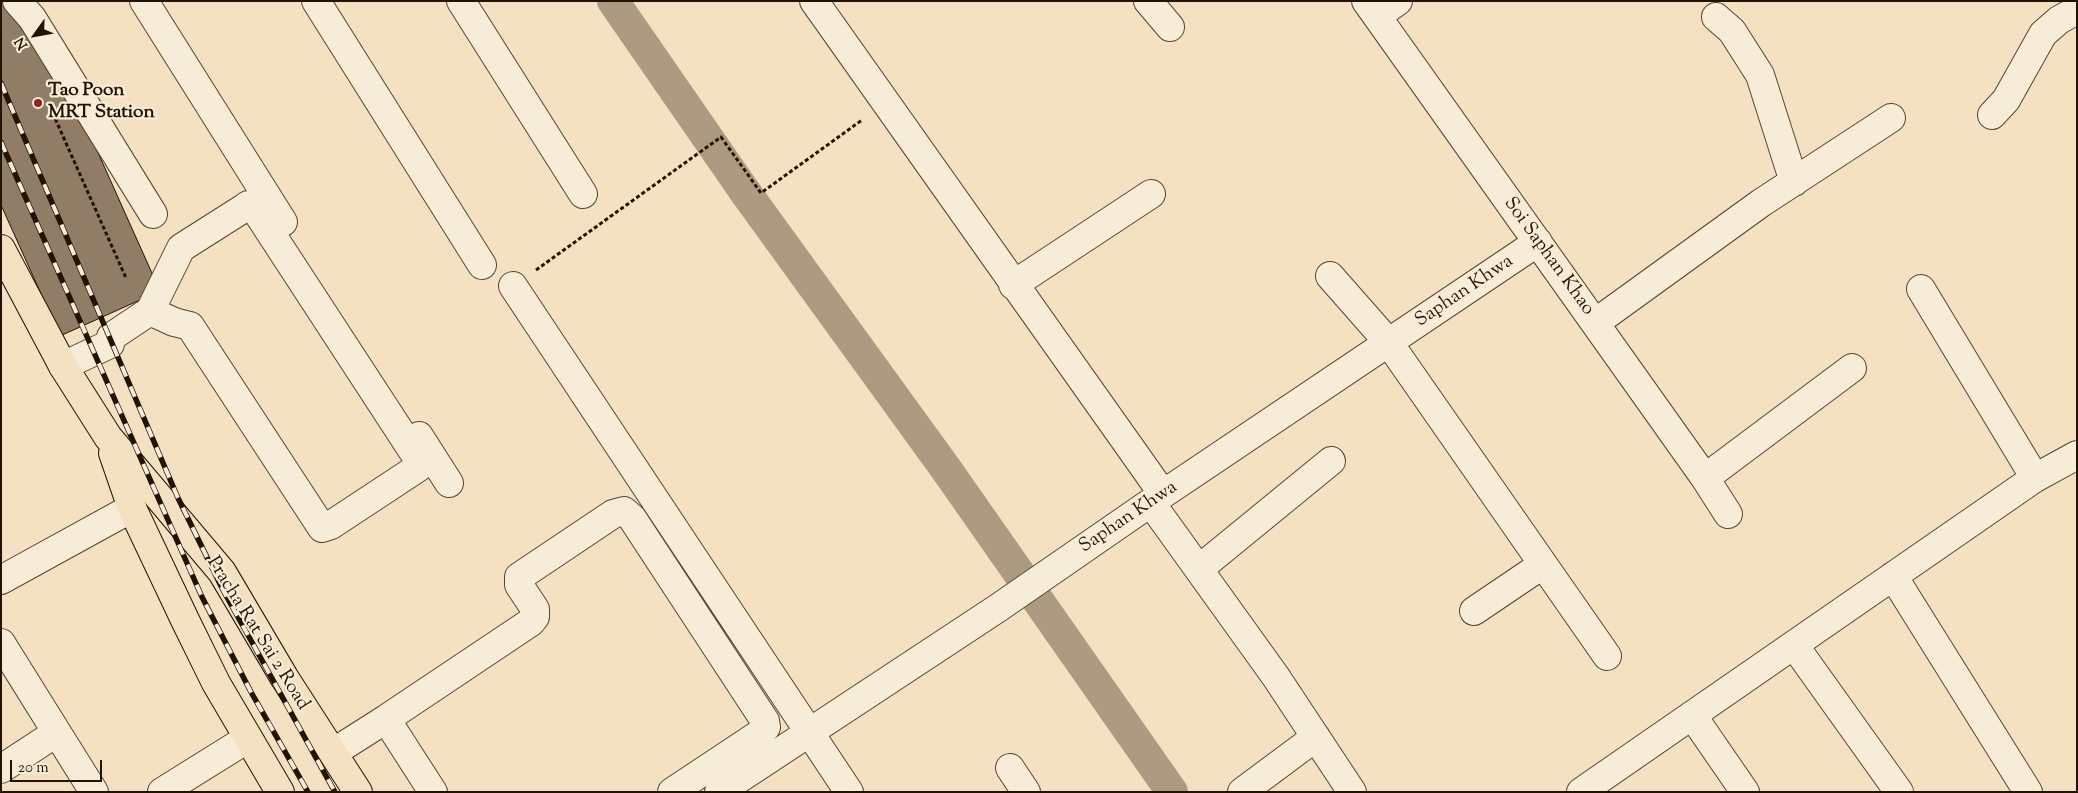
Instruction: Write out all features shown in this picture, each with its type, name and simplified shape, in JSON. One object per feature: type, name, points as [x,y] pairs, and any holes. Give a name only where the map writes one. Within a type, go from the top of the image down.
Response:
[{"type":"main road","name":"Pracha Rat Sai 2 Road","points":[[1,249],[63,366],[108,437],[222,572],[284,677],[358,792]]},
{"type":"main road","name":"Pracha Rat Sai 2 Road","points":[[108,437],[132,508],[184,620],[247,739],[280,792]]},
{"type":"street","points":[[1,3],[7,1]]},
{"type":"street","points":[[17,1],[32,18],[153,214]]},
{"type":"street","points":[[144,1],[449,483]]},
{"type":"street","points":[[316,1],[482,265]]},
{"type":"street","points":[[461,1],[583,194]]},
{"type":"street","points":[[814,1],[1013,285],[1157,499],[1199,569],[1276,677],[1352,792]]},
{"type":"street","points":[[1148,1],[1170,27]]},
{"type":"street","name":"Soi Saphan Khao","points":[[1380,6],[1538,242],[1705,478],[1728,514]]},
{"type":"street","points":[[1992,115],[2006,100],[2043,34],[2058,20],[2077,10]]},
{"type":"street","points":[[1716,17],[1732,31],[1760,74],[1794,182]]},
{"type":"street","points":[[1595,323],[1794,182],[1890,118]]},
{"type":"street","points":[[1013,285],[1151,194]]},
{"type":"street","points":[[63,366],[110,344],[111,337],[150,311],[182,248],[248,205],[253,206],[418,459],[418,467],[328,527],[322,528],[190,326],[174,322],[150,311]]},
{"type":"street","name":"Saphan Khwa","points":[[719,792],[998,608],[1538,242]]},
{"type":"street","points":[[1330,276],[1389,342],[1606,656]]},
{"type":"street","points":[[513,286],[849,792]]},
{"type":"street","points":[[1921,289],[2035,478]]},
{"type":"street","points":[[1705,478],[1852,368]]},
{"type":"street","points":[[1581,792],[2035,478],[2077,455]]},
{"type":"street","points":[[1199,569],[1331,461]]},
{"type":"street","points":[[1,580],[132,508]]},
{"type":"street","points":[[334,752],[531,622],[535,617],[534,609],[518,585],[519,577],[614,514],[624,512],[632,518],[765,721],[766,727],[758,735],[672,792]]},
{"type":"street","points":[[1474,611],[1542,565]]},
{"type":"street","points":[[1893,576],[2028,792]]},
{"type":"street","points":[[1,643],[94,792]]},
{"type":"street","points":[[1794,645],[1899,792]]},
{"type":"street","points":[[1692,715],[1745,792]]},
{"type":"street","points":[[386,719],[433,792]]},
{"type":"street","points":[[1,769],[56,733]]},
{"type":"street","points":[[1242,792],[1316,737]]},
{"type":"street","points":[[162,792],[247,739]]},
{"type":"street","points":[[1010,768],[1026,792]]},
{"type":"path","points":[[513,286],[721,137],[760,193],[885,103]]},
{"type":"path","points":[[80,175],[126,278]]},
{"type":"building","name":"Tao Poon MRT Station","points":[[1,1],[30,1],[160,291],[60,336],[1,205]]},
{"type":"waterway","points":[[613,1],[743,189],[946,469],[1172,792]]},
{"type":"railway","points":[[1,83],[178,498],[223,590],[335,792]]},
{"type":"railway","points":[[1,142],[202,597],[251,692],[308,792]]},
{"type":"place","name":"Tao Poon MRT Station","points":[[38,103]]}]
